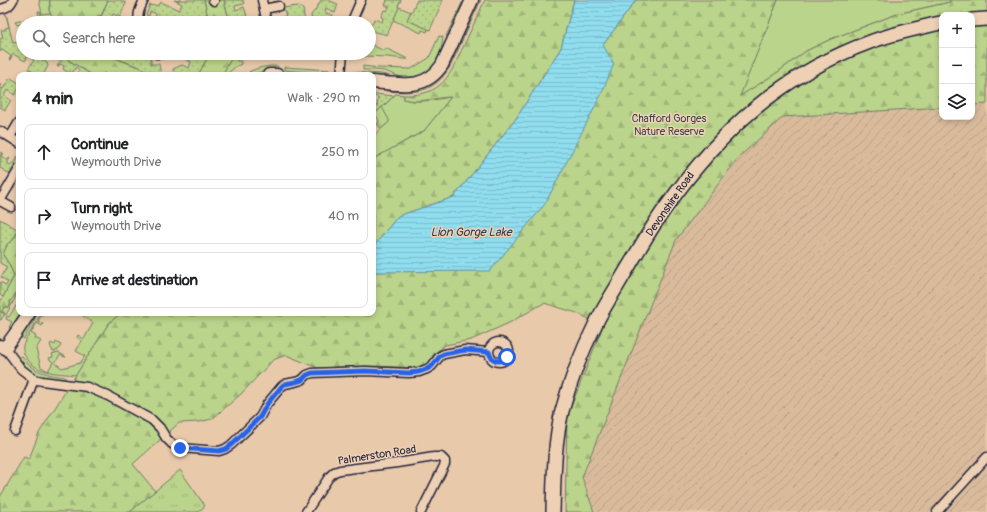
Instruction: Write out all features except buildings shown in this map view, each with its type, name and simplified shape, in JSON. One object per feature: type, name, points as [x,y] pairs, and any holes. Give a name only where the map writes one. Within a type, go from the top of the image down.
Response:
[{"type":"main road","points":[[975,20],[987,18]]},
{"type":"main road","name":"Devonshire Road","points":[[553,512],[554,466],[557,439],[564,405],[580,358],[597,322],[639,248],[665,208],[695,168],[739,121],[783,86],[801,75],[831,58],[859,46],[888,36],[939,24]]},
{"type":"street","points":[[0,9],[6,8],[13,0]]},
{"type":"street","points":[[138,16],[138,12],[144,0]]},
{"type":"street","points":[[262,0],[265,16]]},
{"type":"street","points":[[354,16],[362,0]]},
{"type":"street","points":[[376,82],[418,84],[432,77],[438,72],[472,0]]},
{"type":"street","points":[[264,9],[279,6]]},
{"type":"street","points":[[341,72],[342,60]]},
{"type":"street","points":[[10,137],[16,127]]},
{"type":"street","points":[[0,132],[16,141]]},
{"type":"street","points":[[11,207],[0,201],[16,174]]},
{"type":"street","points":[[27,316],[3,347],[21,369],[34,379],[87,387],[108,396],[152,420],[160,428],[166,438],[172,444],[180,448],[219,451],[226,449],[260,417],[267,404],[282,386],[302,380],[307,375],[312,373],[365,371],[419,372],[432,366],[440,356],[444,354],[465,350],[489,352]]},
{"type":"street","points":[[15,431],[34,379]]},
{"type":"street","name":"Palmerston Road","points":[[306,512],[329,477],[334,472],[442,457],[446,461],[445,464],[421,512]]},
{"type":"street","points":[[937,512],[987,457]]},
{"type":"shaded area","points":[[987,104],[987,512],[594,512],[582,477],[676,239],[738,158],[783,117],[939,107],[939,120],[975,120],[975,105]]},
{"type":"green space","points":[[39,0],[50,0],[49,10],[51,13],[42,14]]},
{"type":"green space","points":[[50,0],[108,0],[101,16],[52,16],[49,10]]},
{"type":"green space","points":[[108,0],[120,0],[126,3],[120,16],[113,14],[112,16],[101,16]]},
{"type":"green space","points":[[174,0],[204,0],[207,16],[155,16],[155,13],[152,12],[150,12],[149,16],[146,15],[150,5],[155,6],[161,2],[179,10],[182,4]]},
{"type":"green space","points":[[204,0],[224,0],[228,16],[207,16]]},
{"type":"green space","points":[[224,0],[243,0],[244,4],[235,6],[236,10],[244,7],[247,16],[228,16]]},
{"type":"green space","points":[[321,0],[330,0],[338,4],[335,13],[326,8],[325,12],[333,16],[311,16]]},
{"type":"green space","points":[[386,0],[401,0],[387,35],[376,32],[376,20],[382,22],[383,18],[381,17],[384,10],[387,11],[389,7],[385,5]]},
{"type":"green space","points":[[417,0],[443,0],[430,30],[407,20]]},
{"type":"green space","points":[[477,0],[481,0],[451,65],[445,75],[438,82],[424,90],[407,92],[386,91],[386,88],[425,85]]},
{"type":"green space","points":[[485,0],[574,0],[561,48],[515,120],[454,197],[398,216],[376,243],[376,157],[424,131],[451,97],[416,101],[404,99],[404,95],[428,92],[436,88],[443,82],[454,66]]},
{"type":"green space","name":"Chafford Gorges Nature Reserve","points":[[636,0],[778,0],[740,96],[778,72],[806,51],[831,39],[897,14],[950,2],[950,0],[987,0],[987,104],[975,105],[975,12],[939,12],[939,107],[783,117],[738,158],[676,240],[582,477],[594,512],[565,512],[567,417],[603,326],[577,313],[544,303],[509,323],[471,340],[445,345],[435,353],[425,368],[367,366],[318,368],[286,355],[273,360],[241,394],[212,419],[199,422],[179,423],[133,464],[155,491],[130,512],[0,512],[0,497],[24,457],[29,459],[39,433],[109,323],[117,316],[376,316],[376,272],[421,271],[603,45]]},
{"type":"green space","points":[[778,0],[950,0],[950,2],[897,14],[831,39],[806,51],[778,72],[739,97]]},
{"type":"green space","points":[[462,3],[465,4],[450,38],[446,36]]},
{"type":"green space","points":[[299,6],[303,9],[304,16],[286,16],[284,10],[277,11],[289,7]]},
{"type":"green space","points":[[399,7],[411,12],[408,20],[428,29],[427,32],[422,30],[421,33],[393,20]]},
{"type":"green space","points":[[38,11],[40,11],[41,16],[39,16]]},
{"type":"green space","points":[[6,14],[13,43],[16,42],[16,56],[13,54],[10,60],[11,56],[2,50],[0,52],[0,39],[3,38],[1,30],[5,30],[5,28],[9,27]]},
{"type":"green space","points":[[439,36],[443,37],[438,59],[431,68],[420,75],[415,77],[402,77],[384,71],[363,70],[363,66],[411,69],[429,58]]},
{"type":"green space","points":[[376,47],[384,51],[385,48],[408,59],[404,59],[376,56]]},
{"type":"green space","points":[[34,60],[42,60],[47,63],[48,66],[45,72],[33,72],[28,69]]},
{"type":"green space","points":[[61,60],[68,60],[87,72],[78,72],[79,70],[76,67],[73,72],[68,72],[63,69],[64,66],[60,64],[58,67],[57,66]]},
{"type":"green space","points":[[68,60],[120,60],[138,66],[148,72],[87,72]]},
{"type":"green space","points":[[121,60],[151,60],[151,64],[159,64],[160,72],[149,72]]},
{"type":"green space","points":[[186,60],[206,60],[200,72],[174,72],[173,69],[182,65],[189,68],[191,62]]},
{"type":"green space","points":[[206,60],[230,60],[224,72],[200,72]]},
{"type":"green space","points":[[230,60],[241,61],[241,64],[229,72],[224,72]]},
{"type":"green space","points":[[278,66],[276,70],[249,72],[262,67]]},
{"type":"green space","points":[[284,67],[331,70],[330,72],[307,72],[284,70]]},
{"type":"green space","points":[[376,74],[382,74],[400,79],[376,77]]},
{"type":"green space","points":[[11,78],[16,81],[16,93],[15,95],[7,90],[4,96],[11,100],[5,110],[0,107],[0,88],[3,89]]},
{"type":"green space","points":[[376,94],[394,96],[376,112],[378,97],[376,97]]},
{"type":"green space","points":[[395,94],[404,95],[404,99],[415,101],[427,101],[451,97],[424,131],[376,157],[376,133],[389,122],[378,111]]},
{"type":"green space","points":[[382,107],[389,120],[389,122],[381,129],[377,124],[379,121],[376,113]]},
{"type":"green space","points":[[1,152],[3,153],[1,156],[7,160],[10,158],[8,164],[10,165],[16,159],[16,163],[10,174],[0,168]]},
{"type":"green space","points":[[0,219],[16,228],[16,234],[12,241],[7,244],[3,255],[14,276],[3,297],[0,295],[0,282],[6,285],[8,282],[1,277],[7,267],[0,263]]},
{"type":"green space","points":[[16,234],[16,293],[10,301],[10,306],[5,307],[2,310],[5,314],[0,311],[0,303],[14,276],[3,255],[7,243],[12,241]]},
{"type":"green space","points":[[16,293],[16,297],[6,315],[4,315],[0,320],[0,311],[4,314],[2,310],[5,307],[9,307],[10,301]]},
{"type":"green space","points":[[16,306],[16,316],[21,316],[11,329],[9,327],[12,322],[6,319],[7,316],[9,317]]},
{"type":"green space","points":[[32,316],[36,316],[24,339],[21,337]]},
{"type":"green space","points":[[39,316],[41,316],[38,321],[43,324],[42,326],[37,323],[31,333],[36,336],[35,338],[41,341],[36,349],[41,367],[48,371],[53,362],[49,358],[53,357],[52,354],[58,352],[66,357],[60,355],[55,363],[62,368],[80,363],[85,356],[76,351],[82,341],[77,337],[78,335],[84,339],[93,323],[83,316],[118,316],[109,323],[76,375],[50,372],[38,368],[33,365],[24,355],[23,345]]},
{"type":"green space","points":[[56,342],[61,345],[58,350],[53,352],[50,345],[51,343],[55,345]]},
{"type":"green space","points":[[22,356],[31,366],[41,372],[65,377],[65,381],[51,379],[33,373],[19,357]]},
{"type":"green space","points":[[180,470],[205,506],[198,512],[130,512]]},
{"type":"water","name":"Lion Gorge Lake","points":[[574,0],[636,0],[603,45],[614,64],[601,95],[545,204],[490,271],[376,272],[376,243],[398,216],[454,197],[515,120],[561,48]]},
{"type":"route","points":[[180,448],[219,451],[226,449],[260,417],[267,404],[282,386],[302,380],[307,375],[312,373],[365,371],[419,372],[432,366],[440,356],[444,354],[465,350],[489,352],[491,358],[496,361],[505,360],[507,357]]}]
